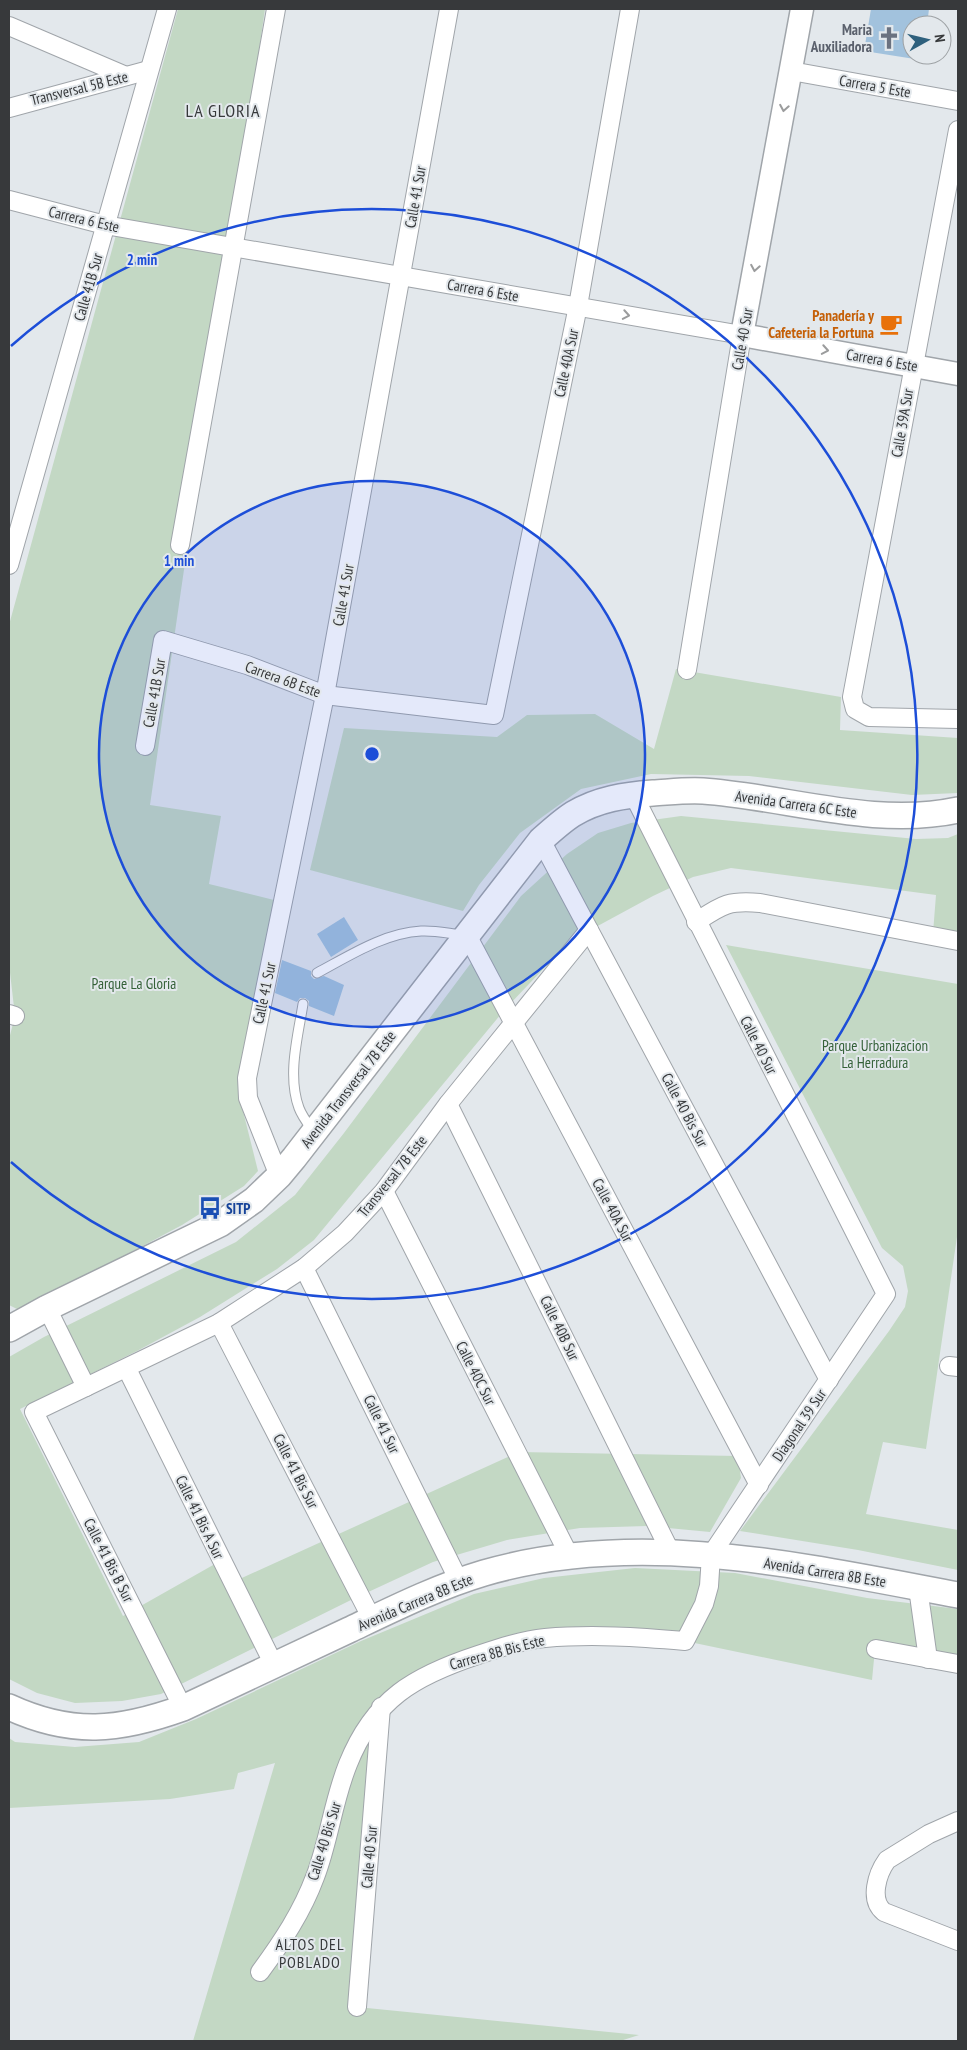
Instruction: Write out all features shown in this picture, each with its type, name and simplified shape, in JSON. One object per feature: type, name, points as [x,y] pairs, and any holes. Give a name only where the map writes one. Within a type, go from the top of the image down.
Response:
[{"type":"main road","name":"Avenida Carrera 6C Este","points":[[633,794],[702,791],[874,815],[913,817],[958,810]]},
{"type":"main road","name":"Avenida Transversal 7B Este","points":[[10,1328],[47,1308],[220,1224],[254,1200],[279,1176],[541,840],[574,814],[598,802],[633,794]]},
{"type":"main road","name":"Avenida Carrera 8B Este","points":[[9,1707],[53,1724],[89,1727],[120,1726],[156,1718],[183,1708],[398,1606],[459,1581],[486,1573],[569,1555],[627,1552],[711,1555],[842,1573],[958,1595]]},
{"type":"street","name":"Calle 41B Sur","points":[[9,565],[167,9]]},
{"type":"street","points":[[180,545],[276,9]]},
{"type":"street","name":"Calle 41 Sur","points":[[279,1176],[248,1098],[247,1078],[325,695],[449,9]]},
{"type":"street","name":"Calle 40A Sur","points":[[494,715],[578,306],[630,9]]},
{"type":"street","name":"Calle 40 Sur","points":[[687,670],[742,335],[802,9]]},
{"type":"street","points":[[9,26],[126,76]]},
{"type":"street","name":"Transversal 5B Este","points":[[9,108],[20,103],[149,70]]},
{"type":"street","name":"Carrera 5 Este","points":[[791,71],[958,101]]},
{"type":"street","name":"Calle 39A Sur","points":[[958,130],[852,697],[855,709],[869,717],[958,719]]},
{"type":"street","name":"Carrera 6 Este","points":[[9,200],[105,225],[578,306],[958,374]]},
{"type":"street","name":"Calle 41B Sur","points":[[144,746],[163,640]]},
{"type":"street","name":"Carrera 6B Este","points":[[163,640],[246,665],[325,695],[494,715]]},
{"type":"street","name":"Calle 40 Sur","points":[[633,794],[696,922],[886,1294]]},
{"type":"street","name":"Calle 40 Bis Sur","points":[[541,840],[829,1380]]},
{"type":"street","points":[[696,922],[720,906],[740,901],[760,903],[958,941]]},
{"type":"street","name":"Transversal 7B Este","points":[[34,1412],[220,1323],[304,1268],[345,1233],[384,1191],[448,1104],[589,930]]},
{"type":"street","name":"Calle 40A Sur","points":[[467,935],[759,1485]]},
{"type":"street","name":"Calle 40B Sur","points":[[448,1104],[671,1553]]},
{"type":"street","name":"Calle 40C Sur","points":[[384,1191],[569,1555]]},
{"type":"street","name":"Calle 41 Sur","points":[[304,1268],[459,1581]]},
{"type":"street","name":"Diagonal 39 Sur","points":[[711,1555],[886,1294]]},
{"type":"street","points":[[47,1308],[86,1387]]},
{"type":"street","name":"Calle 41 Bis Sur","points":[[220,1323],[372,1619]]},
{"type":"street","name":"Calle 41 Bis A Sur","points":[[127,1369],[274,1665]]},
{"type":"street","name":"Calle 41 Bis B Sur","points":[[34,1412],[183,1708]]},
{"type":"street","name":"Carrera 8B Bis Este","points":[[381,1707],[403,1689],[443,1666],[542,1638],[626,1636],[685,1641],[704,1604],[710,1586],[711,1555]]},
{"type":"street","points":[[918,1588],[928,1659]]},
{"type":"street","points":[[876,1649],[958,1664]]},
{"type":"street","name":"Calle 40 Sur","points":[[357,2007],[381,1707]]},
{"type":"street","name":"Calle 40 Bis Sur","points":[[260,1972],[283,1941],[300,1911],[316,1876],[348,1764],[364,1732],[381,1707]]},
{"type":"street","points":[[958,1821],[929,1834],[887,1860],[878,1880],[875,1898],[878,1908],[884,1912],[958,1941]]},
{"type":"lane","points":[[316,973],[392,936],[422,931],[467,935]]},
{"type":"lane","points":[[303,1004],[295,1061],[294,1084],[299,1108],[313,1132]]},
{"type":"green space","name":"Parque La Gloria","points":[[178,9],[265,9],[150,805],[221,816],[209,884],[274,900],[238,1091],[258,1171],[244,1186],[182,1225],[21,1311],[9,1305],[9,1039],[15,1016],[9,964],[9,625]]},
{"type":"green space","points":[[676,669],[841,697],[840,730],[958,738],[958,793],[912,795],[749,776],[651,774],[581,789],[520,833],[479,885],[463,911],[310,870],[344,728],[497,737],[527,715],[595,714],[654,749]]},
{"type":"green space","points":[[681,816],[916,839],[948,838],[958,834],[958,937],[933,933],[936,895],[731,868],[693,877],[653,896],[570,941],[506,1008],[314,1240],[277,1269],[200,1317],[137,1351],[20,1409],[123,1616],[222,1560],[233,1582],[519,1452],[738,1456],[741,1478],[710,1532],[647,1526],[580,1528],[507,1540],[433,1562],[351,1600],[161,1694],[122,1701],[75,1703],[37,1693],[9,1679],[9,1357],[44,1337],[236,1242],[295,1195],[344,1133],[521,896],[567,854],[598,833],[631,823]]},
{"type":"green space","name":"Parque Urbanizacion La Herradura","points":[[726,945],[958,984],[958,1230],[926,1449],[883,1442],[866,1514],[958,1530],[958,1570],[858,1550],[740,1531],[889,1331],[905,1307],[908,1291],[903,1266],[882,1248]]},
{"type":"green space","points":[[635,1568],[735,1573],[867,1598],[958,1609],[958,1664],[875,1649],[872,1680],[685,1641],[626,1636],[491,1651],[381,1707],[357,2007],[639,2035],[620,2041],[193,2041],[275,1763],[238,1773],[234,1789],[170,1799],[9,1808],[9,1738],[15,1742],[75,1747],[139,1742],[196,1719],[361,1641],[474,1594],[544,1578]]},
{"type":"building","name":"Maria Auxiliadora","points":[[871,9],[929,9],[928,15],[902,15],[902,57],[864,51]]},
{"type":"building","points":[[344,917],[358,940],[331,957],[317,934]]},
{"type":"building","points":[[282,960],[311,971],[311,976],[314,979],[324,976],[344,985],[334,1016],[309,1006],[309,1001],[305,998],[300,998],[297,1002],[275,993]]},
{"type":"place","name":"Maria Auxiliadora","points":[[889,38]]},
{"type":"place","name":"Panadería y Cafeteria la Fortuna","points":[[891,324]]},
{"type":"place","name":"SITP","points":[[210,1208]]},
{"type":"district","name":"LA GLORIA","points":[[223,110]]},
{"type":"district","name":"ALTOS DEL POBLADO","points":[[310,1953]]}]
